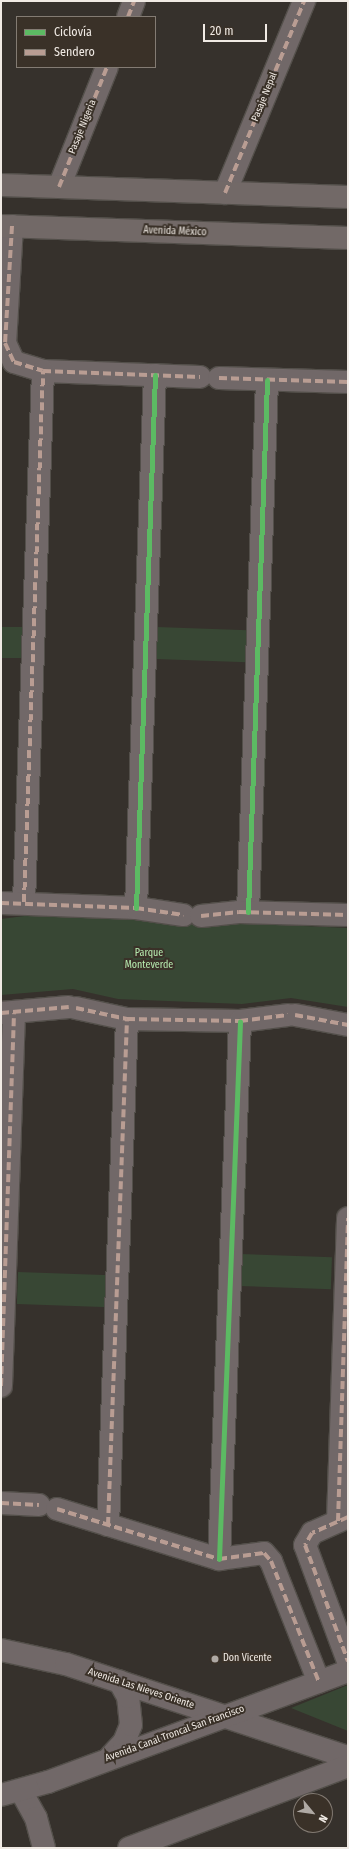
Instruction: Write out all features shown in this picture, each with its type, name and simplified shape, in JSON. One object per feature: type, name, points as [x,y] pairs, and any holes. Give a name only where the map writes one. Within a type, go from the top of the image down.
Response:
[{"type":"main road","points":[[1,185],[348,197]]},
{"type":"main road","name":"Avenida México","points":[[6,226],[348,238]]},
{"type":"street","points":[[128,16],[134,1]]},
{"type":"street","name":"Pasaje Nepal","points":[[225,193],[304,1]]},
{"type":"street","name":"Pasaje Nigeria","points":[[59,187],[107,68]]},
{"type":"street","points":[[6,226],[6,350],[20,366],[43,371],[348,382]]},
{"type":"street","points":[[24,902],[43,371]]},
{"type":"street","points":[[136,908],[155,375]]},
{"type":"street","points":[[248,912],[267,380]]},
{"type":"street","points":[[1,904],[24,902],[136,908],[192,915],[248,912],[348,914]]},
{"type":"street","points":[[1,1386],[7,1013],[72,1007],[127,1019],[240,1021],[292,1015],[348,1025]]},
{"type":"street","points":[[108,1525],[127,1019]]},
{"type":"street","points":[[219,1558],[240,1021]]},
{"type":"street","points":[[348,1218],[343,1519],[312,1533],[306,1551],[348,1661]]},
{"type":"street","points":[[1,1503],[48,1507],[219,1558],[230,1560],[260,1552],[268,1556],[319,1682]]},
{"type":"street","name":"Avenida Las Nieves Oriente","points":[[1,1650],[38,1657],[119,1681],[348,1757]]},
{"type":"street","name":"Avenida Canal Troncal San Francisco","points":[[11,1793],[348,1672]]},
{"type":"street","points":[[111,1756],[124,1742],[130,1725],[128,1697],[119,1681]]},
{"type":"street","points":[[129,1848],[348,1766]]},
{"type":"street","points":[[11,1793],[36,1818],[44,1848]]},
{"type":"green space","points":[[1,627],[25,627],[25,658],[1,658]]},
{"type":"green space","points":[[157,627],[248,630],[247,662],[156,659]]},
{"type":"green space","name":"Parque Monteverde","points":[[40,914],[348,928],[348,1007],[291,998],[242,1004],[118,999],[73,989],[1,995],[1,919]]},
{"type":"green space","points":[[240,1254],[332,1257],[331,1289],[239,1286]]},
{"type":"green space","points":[[18,1272],[111,1275],[110,1307],[17,1304]]},
{"type":"green space","points":[[348,1685],[348,1731],[291,1708]]},
{"type":"marked path","points":[[128,16],[134,1]]},
{"type":"marked path","points":[[225,193],[304,1]]},
{"type":"marked path","points":[[59,187],[107,68]]},
{"type":"marked path","points":[[12,226],[5,343],[14,362],[43,371],[200,377]]},
{"type":"marked path","points":[[24,902],[43,371]]},
{"type":"marked path","points":[[219,378],[348,382]]},
{"type":"marked path","points":[[1,903],[136,908],[183,915]]},
{"type":"marked path","points":[[201,916],[239,912],[348,915]]},
{"type":"marked path","points":[[1,1013],[69,1007]]},
{"type":"marked path","points":[[76,1008],[127,1019],[240,1021],[288,1015]]},
{"type":"marked path","points":[[1,1386],[14,1013]]},
{"type":"marked path","points":[[295,1015],[348,1025]]},
{"type":"marked path","points":[[108,1525],[127,1019]]},
{"type":"marked path","points":[[338,1521],[348,1218]]},
{"type":"marked path","points":[[1,1503],[39,1505]]},
{"type":"marked path","points":[[57,1509],[219,1559],[264,1553],[271,1561],[319,1682]]},
{"type":"marked path","points":[[348,1517],[312,1533],[305,1545],[348,1661]]},
{"type":"cycle path","points":[[136,908],[155,375]]},
{"type":"cycle path","points":[[248,912],[267,380]]},
{"type":"cycle path","points":[[219,1559],[240,1021]]},
{"type":"place","name":"Don Vicente","points":[[215,1659]]}]
